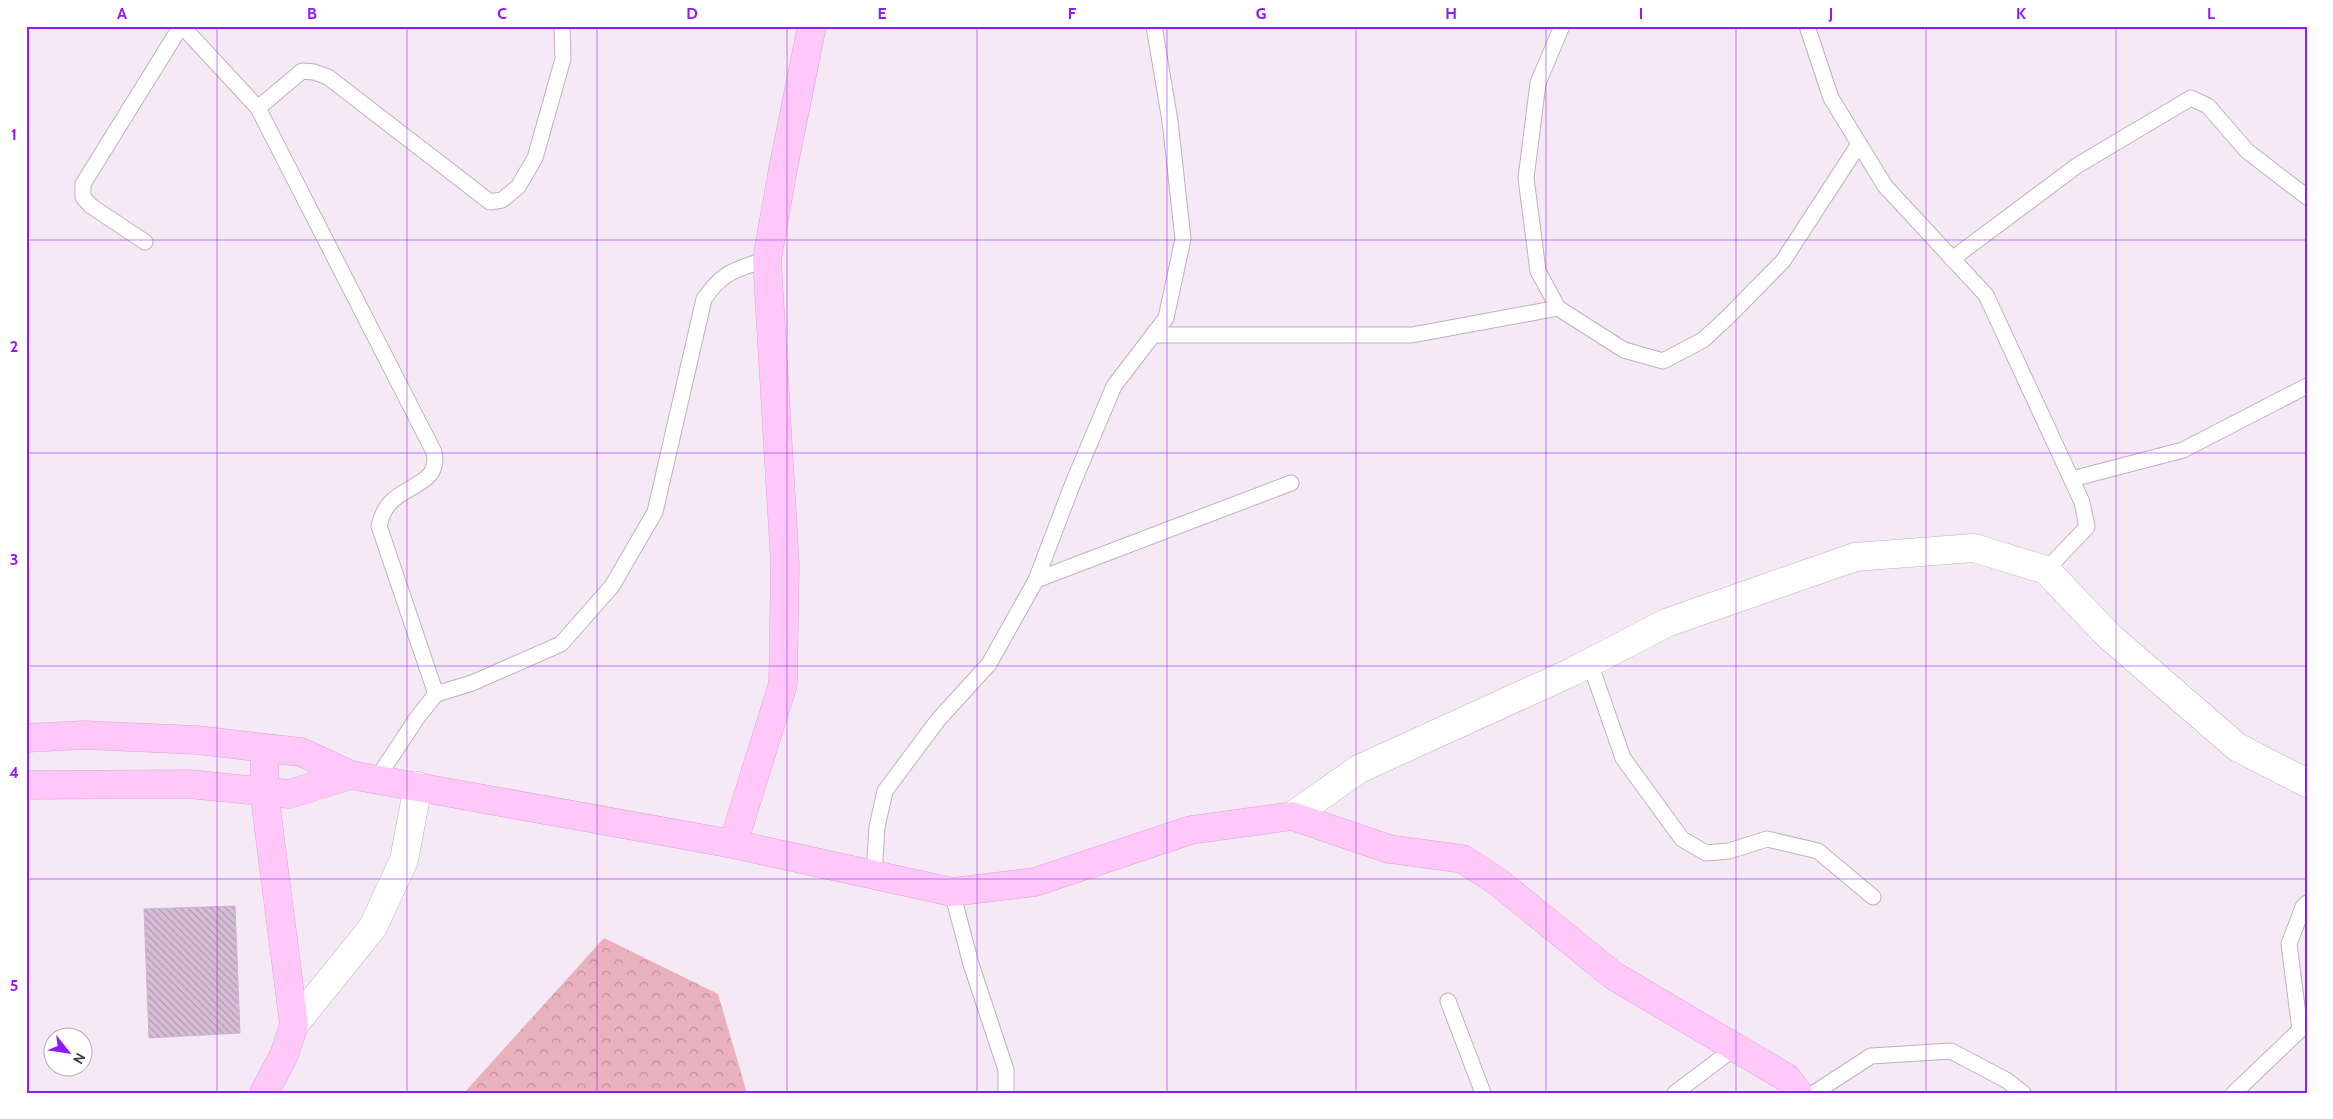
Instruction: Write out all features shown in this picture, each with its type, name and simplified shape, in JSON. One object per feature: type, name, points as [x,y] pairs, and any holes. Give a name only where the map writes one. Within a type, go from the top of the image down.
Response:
[{"type":"street","points":[[733,844],[783,684],[785,565],[767,259],[812,26]]},
{"type":"street","points":[[1292,816],[1359,769],[1590,663],[1666,623],[1855,558],[1974,548],[2046,570],[2109,636],[2237,747],[2307,783]]},
{"type":"street","points":[[26,738],[84,735],[197,740],[301,752],[364,777],[733,844],[952,892],[1035,882],[1191,830],[1292,816],[1389,849],[1463,859],[1498,882],[1614,976],[1787,1078],[1798,1093]]},
{"type":"street","points":[[265,748],[264,791],[294,1025]]},
{"type":"street","points":[[26,785],[189,784],[289,794],[364,777]]},
{"type":"street","points":[[264,1093],[284,1055],[294,1025],[373,927],[404,860],[418,786]]},
{"type":"lane","points":[[145,242],[91,206],[83,197],[83,184],[181,26],[258,108],[434,452],[436,462],[433,472],[390,503],[379,526],[436,694]]},
{"type":"lane","points":[[258,108],[302,71],[314,72],[328,77],[490,202],[502,200],[518,187],[535,158],[562,59],[562,26]]},
{"type":"lane","points":[[874,875],[877,827],[885,791],[938,720],[989,664],[1036,580],[1073,483],[1114,386],[1166,318],[1183,239],[1170,121],[1154,26]]},
{"type":"lane","points":[[1562,26],[1538,83],[1526,178],[1538,271],[1558,308],[1624,350],[1663,361],[1703,340],[1784,261],[1860,144]]},
{"type":"lane","points":[[1807,26],[1831,98],[1885,186],[1986,295],[2072,479],[2082,502],[2087,527],[2046,570]]},
{"type":"lane","points":[[1952,258],[2078,165],[2192,98],[2208,106],[2248,151],[2307,197]]},
{"type":"lane","points":[[364,777],[436,694],[472,683],[561,644],[612,586],[655,512],[704,298],[716,281],[733,271],[767,259]]},
{"type":"lane","points":[[1152,335],[1412,335],[1558,308]]},
{"type":"lane","points":[[2072,479],[2182,450],[2307,386]]},
{"type":"lane","points":[[1036,580],[1291,484]]},
{"type":"lane","points":[[1590,663],[1623,758],[1682,838],[1706,853],[1729,851],[1768,839],[1818,851],[1873,897]]},
{"type":"lane","points":[[952,892],[971,964],[1006,1070],[1006,1093]]},
{"type":"lane","points":[[2234,1093],[2303,1035],[2289,944],[2302,907],[2307,903]]},
{"type":"lane","points":[[1448,1000],[1483,1093]]},
{"type":"lane","points":[[1675,1093],[1736,1047]]},
{"type":"lane","points":[[1814,1093],[1871,1056],[1951,1051],[2006,1080],[2023,1093]]},
{"type":"green space","points":[[604,938],[718,994],[747,1093],[464,1093]]},
{"type":"building","points":[[235,906],[240,1033],[149,1038],[144,909]]}]
